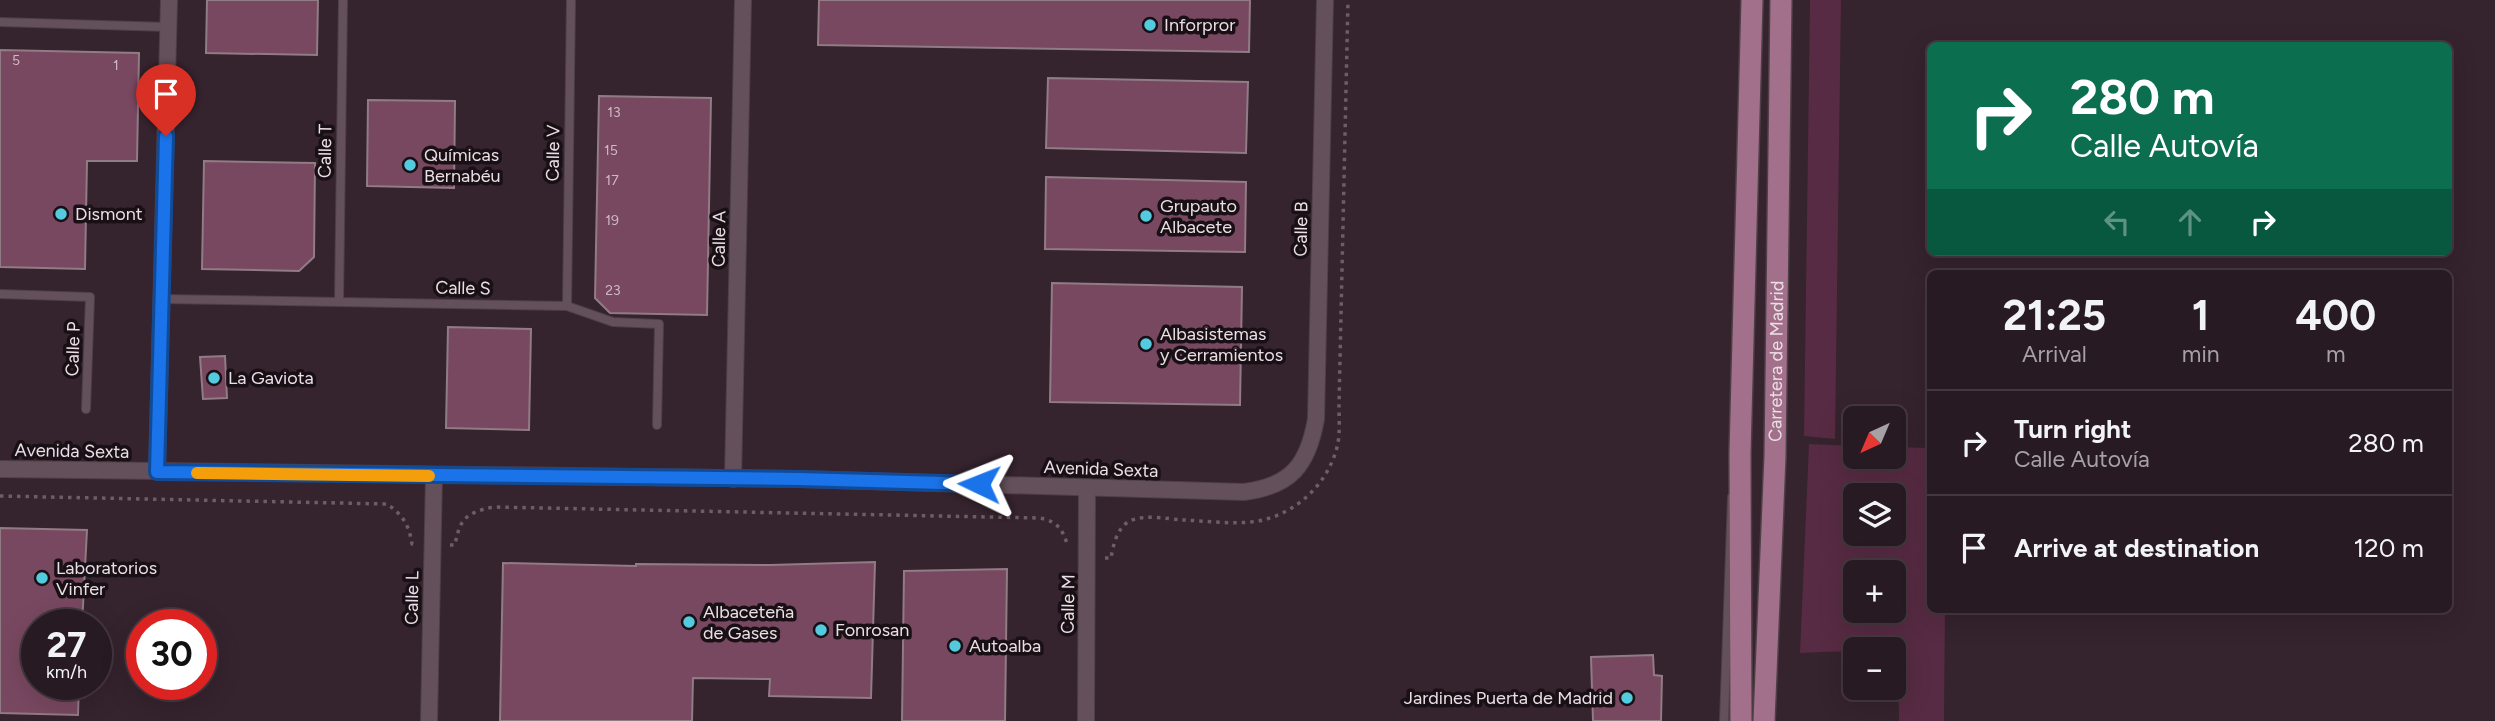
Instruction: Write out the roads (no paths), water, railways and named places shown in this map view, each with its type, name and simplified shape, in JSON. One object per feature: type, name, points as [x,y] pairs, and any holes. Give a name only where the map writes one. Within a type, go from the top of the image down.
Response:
[{"type":"main road","name":"Carretera de Madrid","points":[[1741,721],[1740,453],[1752,0]]},
{"type":"main road","name":"Carretera de Madrid","points":[[1766,715],[1775,456],[1781,0]]},
{"type":"street","points":[[157,472],[170,0]]},
{"type":"street","name":"Calle A","points":[[733,479],[743,0]]},
{"type":"street","name":"Calle B","points":[[1306,457],[1316,419],[1325,0]]},
{"type":"street","name":"Avenida Sexta","points":[[0,469],[733,479],[1236,492],[1262,490],[1281,481],[1299,467],[1306,457]]},
{"type":"street","name":"Calle L","points":[[429,721],[434,476]]},
{"type":"street","name":"Calle M","points":[[1086,721],[1087,488]]},
{"type":"lane","name":"Calle T","points":[[339,302],[343,0]]},
{"type":"lane","name":"Calle V","points":[[567,306],[571,0]]},
{"type":"lane","points":[[0,22],[169,27]]},
{"type":"lane","name":"Calle P","points":[[0,294],[90,297],[86,409]]},
{"type":"lane","name":"Calle S","points":[[163,299],[567,306],[613,321],[659,324],[657,425]]},
{"type":"lane","points":[[1724,721],[1730,508],[1740,453]]},
{"type":"place","name":"Inforpror","points":[[1150,25]]},
{"type":"place","name":"Químicas Bernabéu","points":[[410,165]]},
{"type":"place","name":"Dismont","points":[[61,214]]},
{"type":"place","name":"Grupauto Albacete","points":[[1146,216]]},
{"type":"place","name":"Albasistemas y Cerramientos","points":[[1146,344]]},
{"type":"place","name":"La Gaviota","points":[[214,378]]},
{"type":"place","name":"Laboratorios Vinfer","points":[[42,578]]},
{"type":"place","name":"Albaceteña de Gases","points":[[689,622]]},
{"type":"place","name":"Fonrosan","points":[[821,630]]},
{"type":"place","name":"Autoalba","points":[[955,646]]},
{"type":"place","name":"Jardines Puerta de Madrid","points":[[1627,698]]}]
